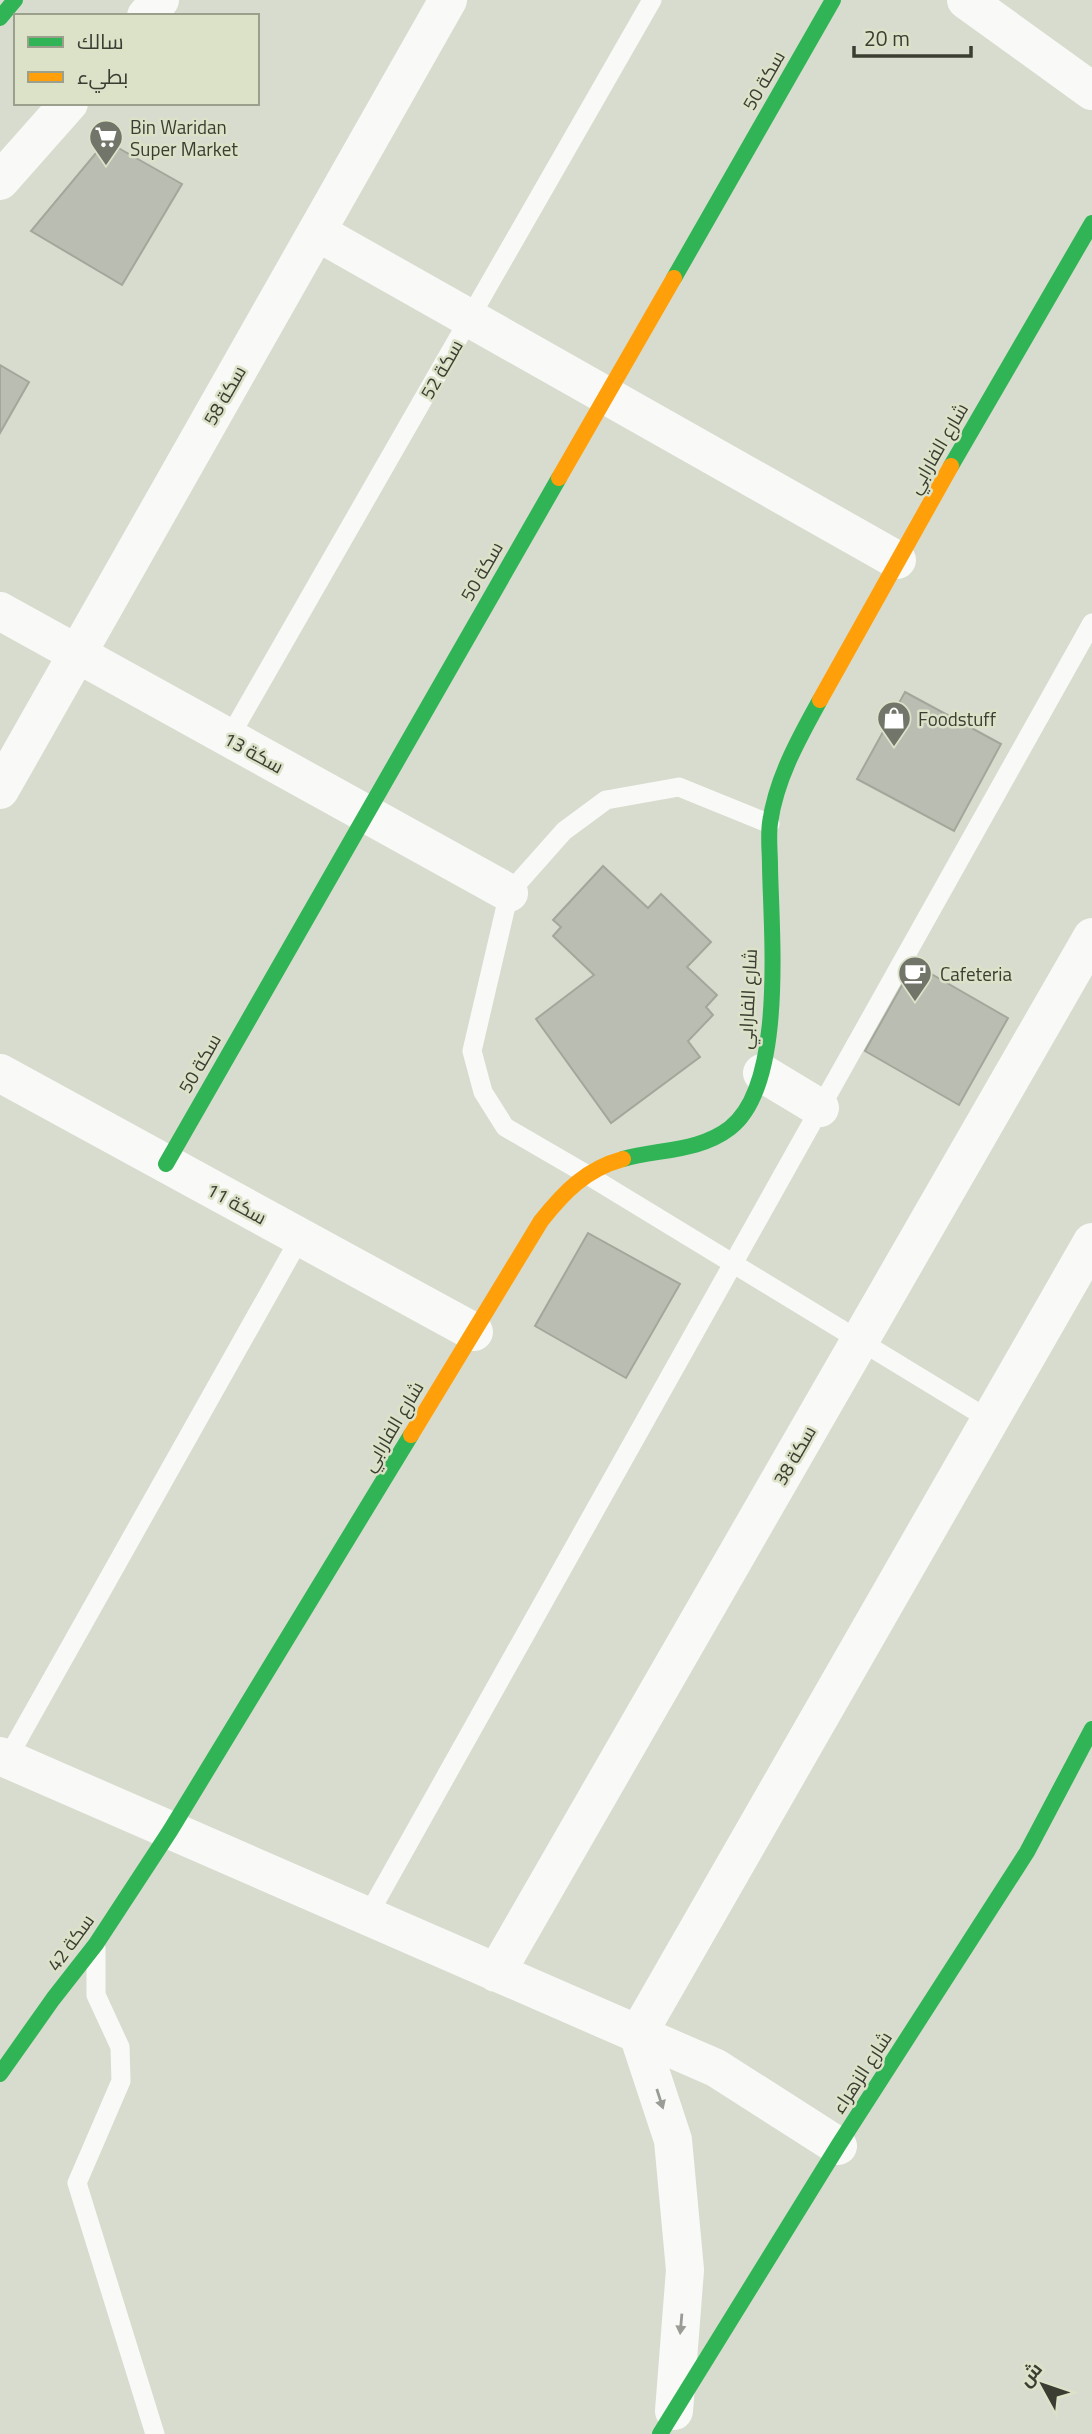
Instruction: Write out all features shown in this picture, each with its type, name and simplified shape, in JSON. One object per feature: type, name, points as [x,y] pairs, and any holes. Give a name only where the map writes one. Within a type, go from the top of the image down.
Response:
[{"type":"street","points":[[0,18],[15,0]]},
{"type":"street","points":[[148,14],[160,0]]},
{"type":"street","name":"سكة 58","points":[[0,790],[448,0]]},
{"type":"street","name":"سكة 50","points":[[166,1164],[832,0]]},
{"type":"street","points":[[966,0],[1092,91]]},
{"type":"street","points":[[0,181],[67,105]]},
{"type":"street","name":"شارع الفارابي","points":[[170,1831],[541,1220],[586,1174],[608,1163],[709,1141],[733,1128],[750,1100],[762,1073],[770,1040],[770,824],[775,796],[790,757],[897,560],[1092,223]]},
{"type":"street","points":[[317,232],[897,560]]},
{"type":"street","name":"سكة 13","points":[[0,611],[509,893]]},
{"type":"street","name":"سكة 38","points":[[496,1973],[1092,937]]},
{"type":"street","name":"سكة 11","points":[[0,1073],[474,1332]]},
{"type":"street","points":[[762,1073],[820,1108]]},
{"type":"street","points":[[667,2423],[685,2270],[673,2140],[639,2034],[1092,1242]]},
{"type":"street","name":"شارع الزهراء","points":[[667,2423],[838,2146],[1027,1852],[1092,1730]]},
{"type":"street","points":[[3,1757],[716,2068],[838,2146]]},
{"type":"street","name":"سكة 42","points":[[0,2074],[96,1944],[170,1831]]},
{"type":"lane","name":"سكة 52","points":[[229,738],[652,0]]},
{"type":"lane","points":[[366,1917],[1092,624]]},
{"type":"lane","points":[[770,824],[679,787],[606,800],[564,831],[509,893],[472,1051],[483,1092],[505,1127],[990,1420]]},
{"type":"lane","points":[[3,1757],[300,1238]]},
{"type":"lane","points":[[96,1944],[96,1995],[120,2047],[121,2081],[77,2183],[155,2434]]},
{"type":"building","points":[[106,141],[182,184],[122,285],[31,231]]},
{"type":"building","points":[[0,365],[29,382],[0,433]]},
{"type":"building","points":[[905,692],[1001,744],[954,831],[857,779]]},
{"type":"building","points":[[603,866],[648,908],[661,894],[711,942],[687,967],[717,995],[706,1007],[713,1015],[688,1041],[700,1057],[611,1123],[536,1019],[594,975],[553,936],[561,927],[553,920]]},
{"type":"building","points":[[914,964],[1008,1018],[959,1105],[865,1051]]},
{"type":"building","points":[[588,1233],[680,1284],[626,1378],[535,1326]]},
{"type":"traffic: fast","points":[[0,18],[15,0]]},
{"type":"traffic: fast","points":[[674,278],[833,0]]},
{"type":"traffic: fast","points":[[951,466],[1092,223]]},
{"type":"traffic: fast","points":[[166,1164],[559,478]]},
{"type":"traffic: fast","points":[[623,1159],[705,1142],[730,1128],[748,1107],[760,1078],[768,1043],[771,1005],[773,966],[770,823],[783,775],[820,700]]},
{"type":"traffic: fast","points":[[0,2074],[96,1944],[170,1831],[411,1435]]},
{"type":"traffic: fast","points":[[660,2434],[838,2146],[1027,1852],[1092,1729]]},
{"type":"traffic: slow","points":[[559,478],[674,278]]},
{"type":"traffic: slow","points":[[820,700],[951,466]]},
{"type":"traffic: slow","points":[[411,1435],[541,1221],[558,1200],[587,1175],[623,1159]]},
{"type":"place","name":"Bin Waridan Super Market","points":[[106,167]]},
{"type":"place","name":"Foodstuff","points":[[894,748]]},
{"type":"place","name":"Cafeteria","points":[[915,1003]]}]
